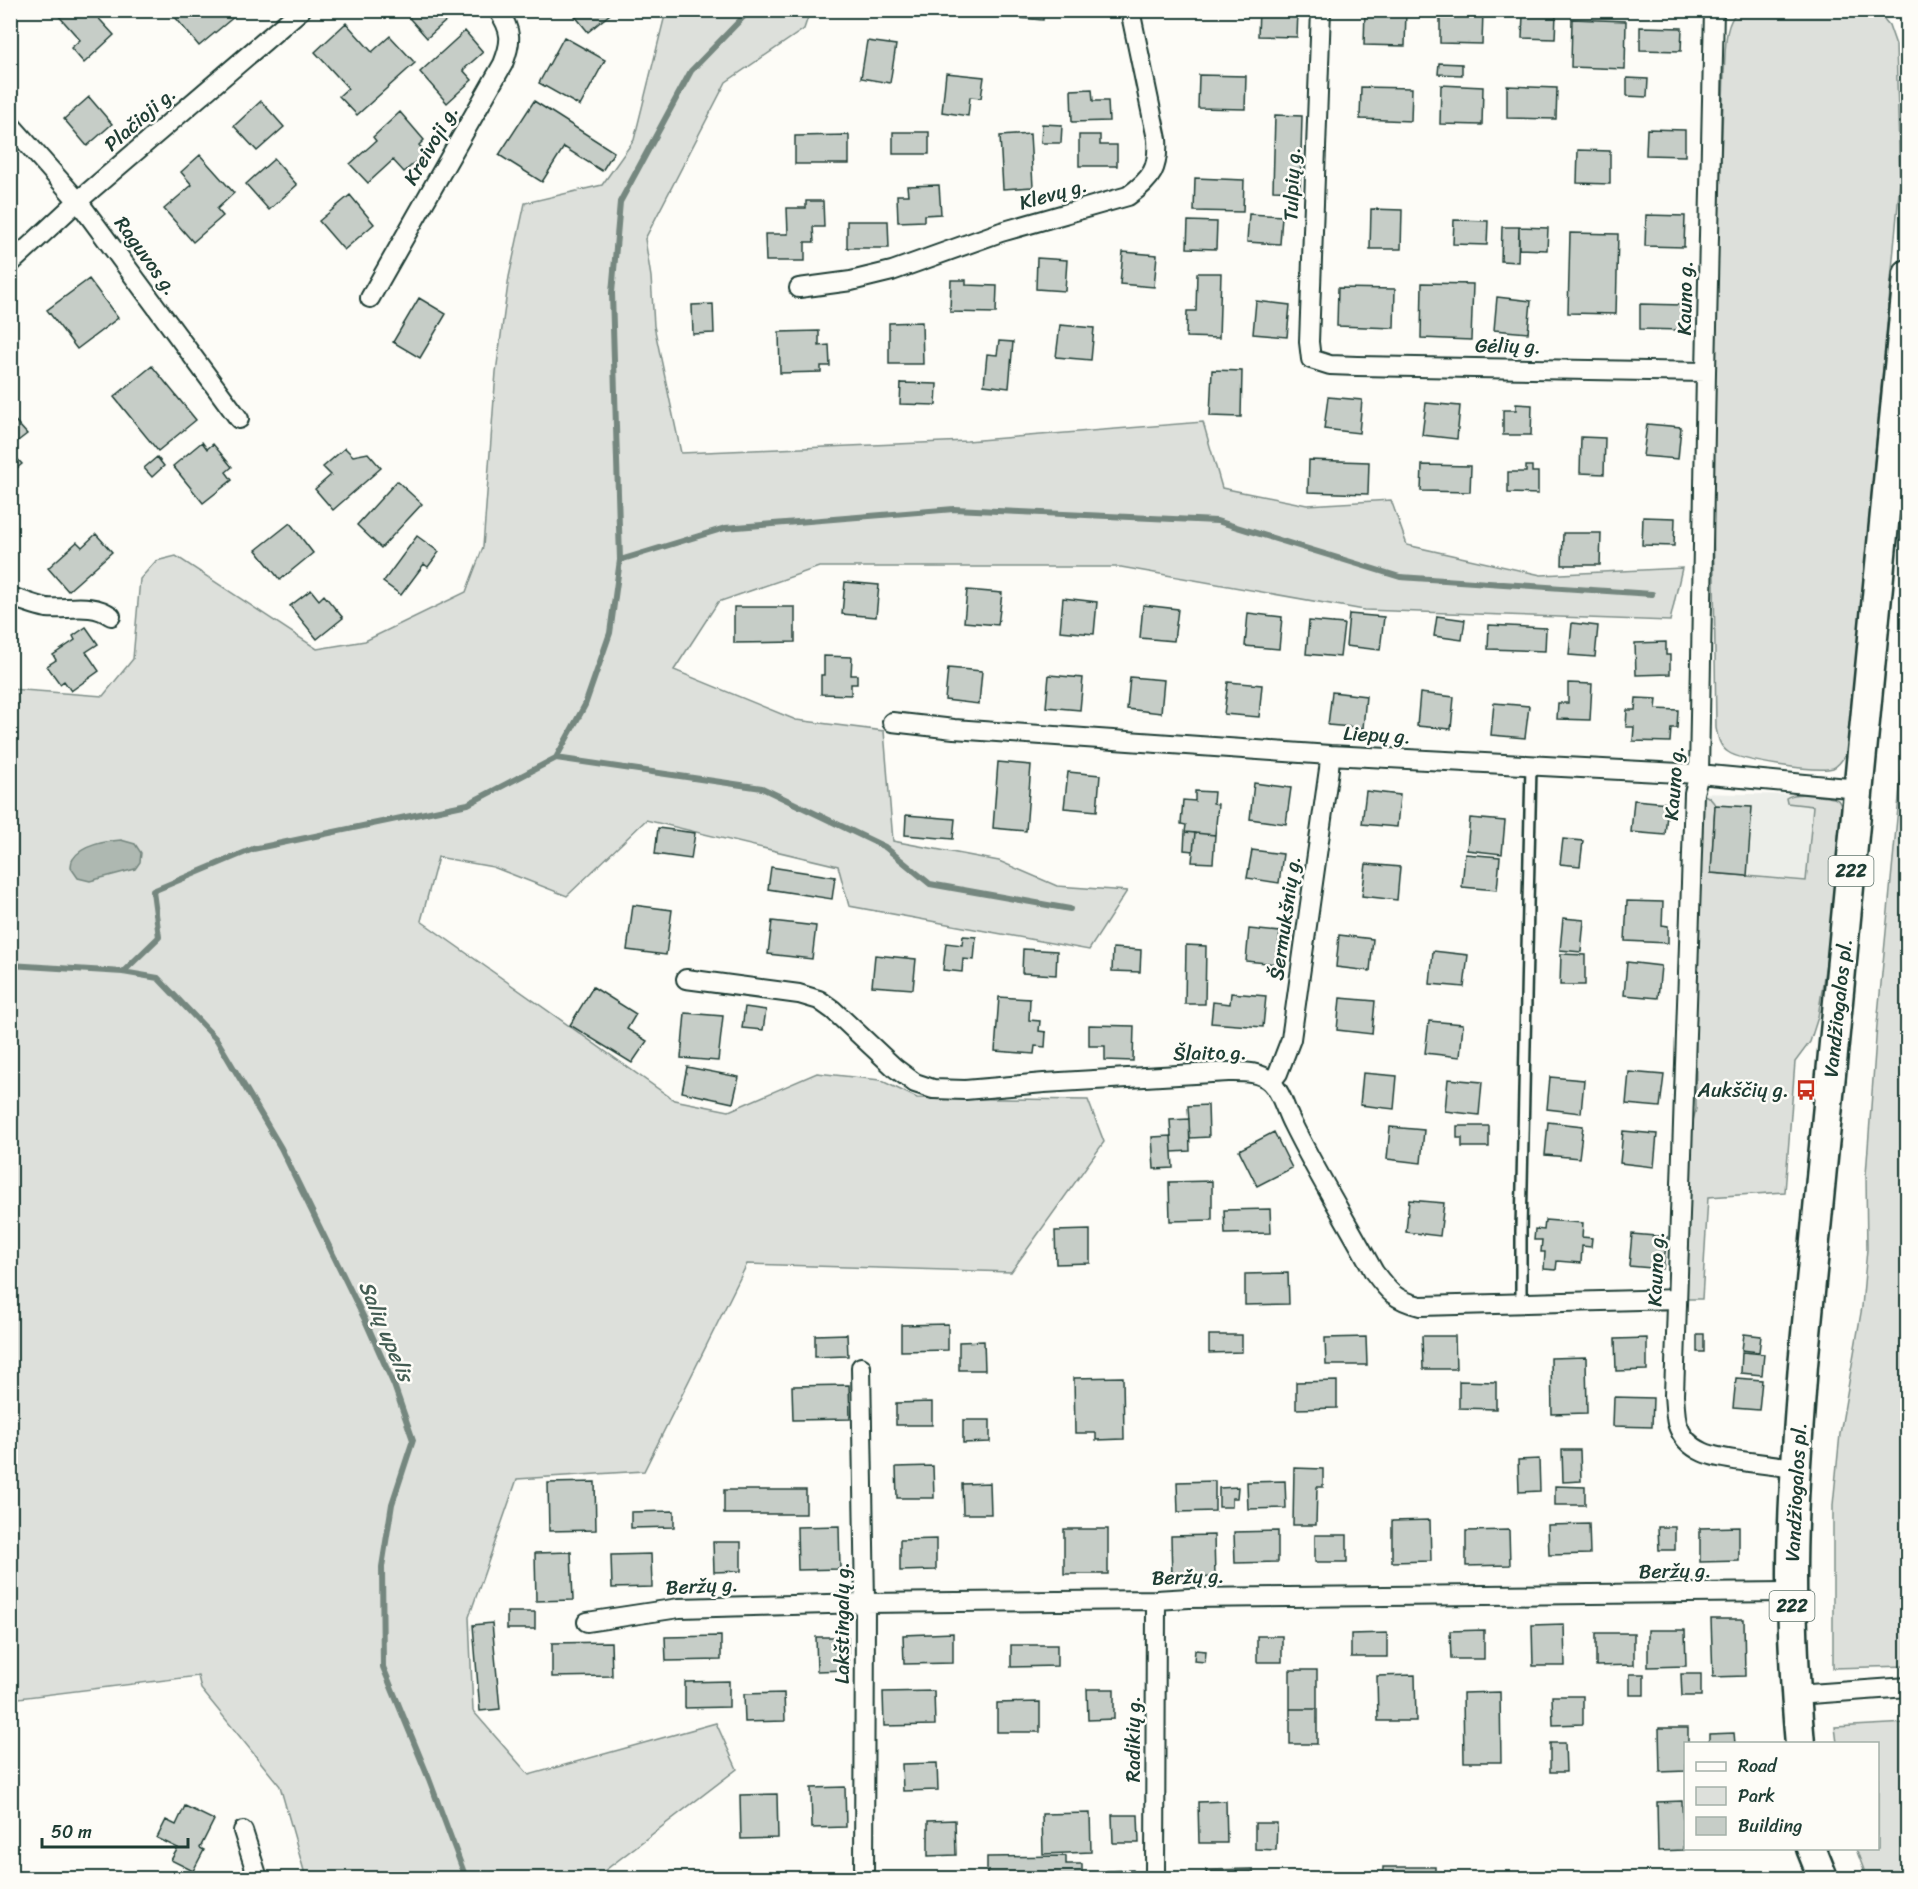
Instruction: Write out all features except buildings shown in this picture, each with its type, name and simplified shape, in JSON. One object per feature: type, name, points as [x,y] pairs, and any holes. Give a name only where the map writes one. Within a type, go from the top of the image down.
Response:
[{"type":"main road","name":"Vandžiogalos pl.","points":[[1800,1742],[1792,1592],[1795,1468],[1804,1353],[1908,274]]},
{"type":"main road","points":[[1812,1850],[1823,1878]]},
{"type":"street","name":"Plačioji g.","points":[[10,264],[78,201],[301,10]]},
{"type":"street","name":"Kreivoji g.","points":[[370,298],[503,64],[510,47],[510,35],[498,10]]},
{"type":"street","name":"Klevų g.","points":[[799,288],[851,281],[892,271],[1001,232],[1128,195],[1143,185],[1154,171],[1158,157],[1157,139],[1130,10]]},
{"type":"street","name":"Tulpių g.","points":[[1311,359],[1309,342],[1321,10]]},
{"type":"street","name":"Kauno g.","points":[[1714,10],[1699,774],[1694,793],[1674,1395],[1677,1423],[1684,1437],[1702,1453],[1716,1458],[1795,1468]]},
{"type":"street","name":"Raguvos g.","points":[[10,124],[78,201],[239,419]]},
{"type":"street","name":"Gėlių g.","points":[[1311,359],[1330,365],[1357,366],[1706,372]]},
{"type":"street","points":[[10,597],[46,608],[103,610],[111,616]]},
{"type":"street","name":"Liepų g.","points":[[892,722],[954,729],[1330,755],[1699,774],[1859,789]]},
{"type":"street","name":"Šermukšnių g.","points":[[1271,1082],[1278,1073],[1291,1039],[1330,755]]},
{"type":"street","name":"Šlaito g.","points":[[686,979],[799,994],[819,1000],[833,1010],[895,1068],[915,1083],[933,1089],[965,1090],[1228,1072],[1260,1075],[1271,1082]]},
{"type":"street","points":[[1271,1082],[1281,1096],[1292,1123],[1374,1272],[1386,1289],[1397,1298],[1420,1306],[1677,1299]]},
{"type":"street","name":"Lakštingalų g.","points":[[861,1367],[865,1603],[864,1878]]},
{"type":"street","name":"Beržų g.","points":[[587,1622],[679,1608],[865,1603],[1792,1592]]},
{"type":"street","name":"Radikių g.","points":[[1155,1878],[1156,1600]]},
{"type":"street","points":[[1796,1695],[1908,1688]]},
{"type":"street","points":[[243,1831],[258,1878]]},
{"type":"lane","points":[[1521,1304],[1531,765]]},
{"type":"shaded area","points":[[1694,793],[1807,795],[1838,800],[1841,805],[1829,942],[1706,960]]},
{"type":"shaded area","points":[[121,840],[135,844],[141,853],[140,862],[135,869],[90,881],[78,878],[71,868],[72,861],[77,854],[95,845]]},
{"type":"green space","points":[[671,11],[810,11],[804,29],[726,82],[645,239],[651,277],[654,326],[681,453],[967,441],[1203,422],[1222,488],[1307,505],[1391,500],[1407,545],[1541,575],[1682,568],[1670,621],[1364,610],[1121,567],[819,567],[718,602],[674,670],[796,720],[884,731],[893,841],[999,861],[1057,886],[1127,891],[1089,950],[849,906],[838,866],[646,820],[567,896],[493,867],[438,857],[421,921],[674,1100],[729,1111],[817,1073],[880,1080],[917,1098],[1088,1100],[1104,1142],[1011,1272],[747,1264],[644,1471],[517,1479],[469,1617],[473,1711],[529,1775],[716,1723],[737,1769],[595,1878],[306,1878],[280,1786],[201,1689],[198,1676],[11,1699],[10,689],[103,696],[133,659],[140,579],[156,561],[176,556],[317,649],[365,641],[466,592],[483,547],[496,372],[509,277],[525,203],[602,185],[634,140],[664,19]]},
{"type":"green space","points":[[1738,11],[1877,11],[1889,25],[1896,45],[1900,182],[1848,751],[1838,765],[1825,769],[1779,765],[1735,755],[1723,747],[1716,728],[1712,429],[1725,48],[1730,24]]},
{"type":"green space","points":[[1907,715],[1907,1666],[1833,1668],[1833,1505],[1840,1434],[1862,1307],[1867,1249],[1866,1175],[1877,1025]]},
{"type":"green space","points":[[1694,793],[1706,796],[1715,805],[1711,873],[1806,881],[1813,806],[1787,803],[1786,798],[1797,794],[1816,795],[1834,798],[1841,805],[1829,942],[1818,1017],[1810,1042],[1795,1062],[1785,1192],[1708,1197],[1702,1299],[1686,1299],[1691,1129],[1696,1109]]},
{"type":"green space","points":[[1907,1723],[1907,1878],[1867,1878],[1856,1850],[1879,1850],[1879,1742],[1837,1742],[1835,1727]]},
{"type":"waterway","points":[[123,972],[159,937],[153,891],[253,849],[468,804],[556,758],[585,705],[610,633],[620,560],[612,293],[620,202],[691,71],[750,10]]},
{"type":"waterway","points":[[620,560],[725,528],[954,509],[1217,521],[1400,577],[1652,594]]},
{"type":"waterway","points":[[556,758],[762,788],[885,847],[930,884],[1070,909]]},
{"type":"waterway","name":"Salių upelis","points":[[10,965],[123,972],[158,978],[217,1040],[281,1148],[365,1320],[394,1385],[413,1440],[392,1504],[382,1567],[383,1667],[429,1779],[466,1878]]},
{"type":"place","name":"Aukščių g.","points":[[1806,1090]]}]
